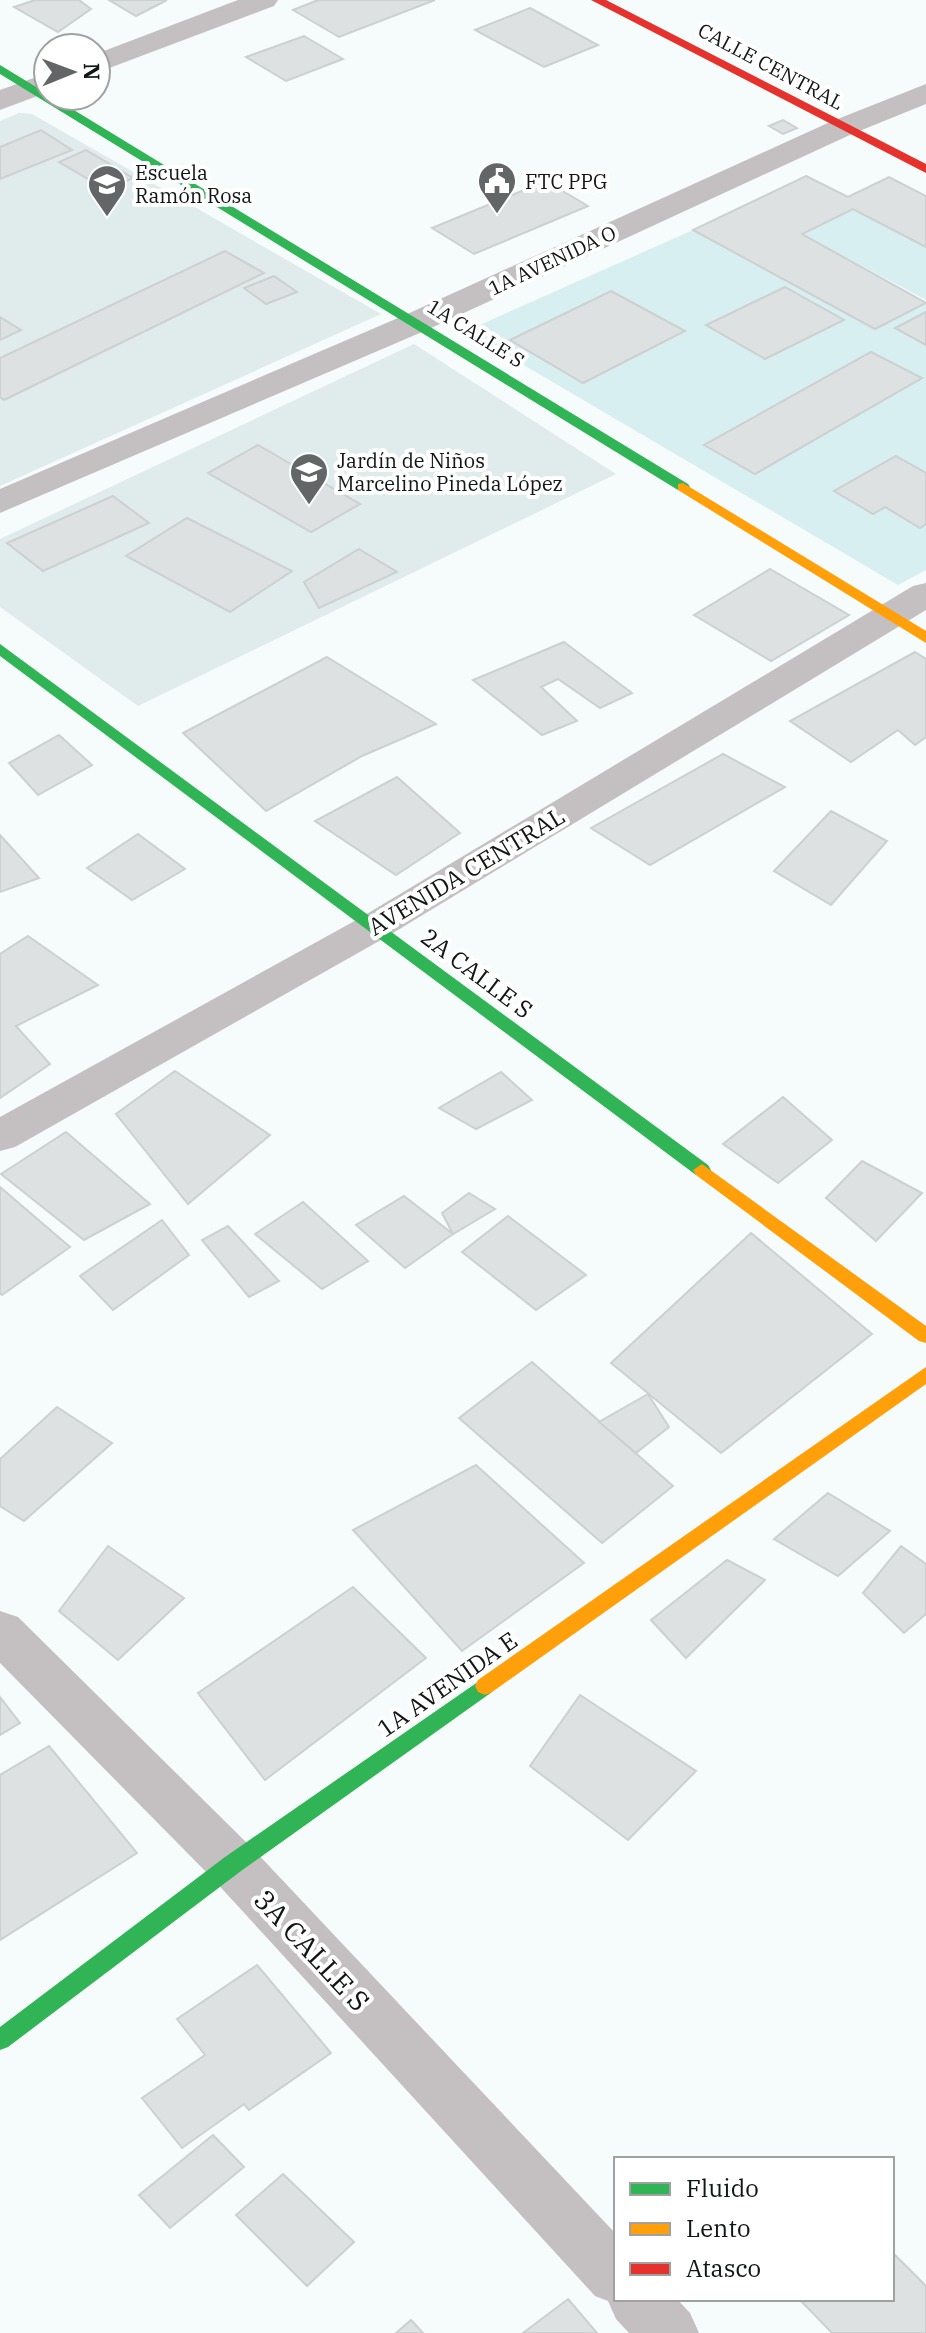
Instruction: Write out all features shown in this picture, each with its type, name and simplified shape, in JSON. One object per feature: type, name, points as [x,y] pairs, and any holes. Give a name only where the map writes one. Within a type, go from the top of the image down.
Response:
[{"type":"street","points":[[112,58],[264,0]]},
{"type":"street","name":"CALLE CENTRAL","points":[[597,0],[926,169]]},
{"type":"street","name":"1A CALLE S","points":[[0,69],[32,82]]},
{"type":"street","points":[[0,101],[32,88]]},
{"type":"street","name":"1A AVENIDA O","points":[[0,502],[417,322],[841,128],[926,93]]},
{"type":"street","name":"1A CALLE S","points":[[83,112],[926,638]]},
{"type":"street","name":"AVENIDA CENTRAL","points":[[0,1136],[374,927],[926,594]]},
{"type":"street","name":"2A CALLE S","points":[[0,649],[926,1336]]},
{"type":"street","name":"1A AVENIDA E","points":[[0,2040],[233,1864],[926,1374]]},
{"type":"street","name":"3A CALLE S","points":[[0,1631],[233,1864],[614,2274]]},
{"type":"street","points":[[639,2301],[669,2333]]},
{"type":"shaded area","name":"Escuela Ramón Rosa","points":[[19,113],[32,114],[381,314],[0,486],[0,121]]},
{"type":"shaded area","points":[[853,209],[926,247],[926,300],[802,234]]},
{"type":"shaded area","points":[[693,230],[875,329],[926,303],[926,570],[898,585],[466,331]]},
{"type":"shaded area","name":"Jardín de Niños Marcelino Pineda López","points":[[414,344],[616,474],[138,706],[0,607],[0,539]]},
{"type":"building","points":[[35,0],[79,0],[91,9],[58,32],[14,7]]},
{"type":"building","points":[[109,0],[167,0],[136,16]]},
{"type":"building","points":[[318,0],[435,0],[339,37],[293,10]]},
{"type":"building","points":[[530,8],[598,45],[544,67],[475,30]]},
{"type":"building","points":[[304,36],[343,59],[286,81],[246,57]]},
{"type":"building","points":[[783,120],[797,128],[783,134],[769,126]]},
{"type":"building","points":[[41,130],[72,150],[0,179],[0,147]]},
{"type":"building","points":[[86,150],[133,178],[107,190],[59,162]]},
{"type":"building","points":[[806,176],[848,197],[889,177],[926,196],[926,247],[853,209],[802,234],[926,303],[875,329],[693,230]]},
{"type":"building","points":[[546,181],[588,206],[474,254],[432,228]]},
{"type":"building","points":[[225,251],[264,273],[4,400],[0,397],[0,358]]},
{"type":"building","points":[[274,276],[297,292],[266,304],[244,288]]},
{"type":"building","points":[[785,287],[844,320],[765,359],[706,325]]},
{"type":"building","points":[[611,291],[685,331],[583,383],[510,340]]},
{"type":"building","points":[[926,312],[926,345],[895,328]]},
{"type":"building","points":[[0,317],[21,330],[0,340]]},
{"type":"building","points":[[871,352],[922,378],[755,474],[704,445]]},
{"type":"building","points":[[258,445],[360,504],[311,532],[208,473]]},
{"type":"building","points":[[896,456],[926,473],[926,524],[920,528],[885,507],[873,514],[834,491]]},
{"type":"building","points":[[113,496],[149,523],[43,571],[7,543]]},
{"type":"building","points":[[187,518],[292,571],[230,612],[126,556]]},
{"type":"building","points":[[359,549],[397,572],[319,608],[304,582]]},
{"type":"building","points":[[770,569],[849,615],[771,661],[694,615]]},
{"type":"building","points":[[564,642],[632,693],[600,708],[558,679],[541,687],[577,721],[542,735],[473,680]]},
{"type":"building","points":[[915,652],[926,659],[926,737],[915,745],[898,730],[851,762],[790,721]]},
{"type":"building","points":[[327,657],[436,724],[362,756],[266,811],[183,733]]},
{"type":"building","points":[[59,735],[92,765],[38,795],[9,763]]},
{"type":"building","points":[[723,754],[785,787],[650,865],[591,828]]},
{"type":"building","points":[[397,777],[460,833],[396,875],[315,821]]},
{"type":"building","points":[[831,811],[887,841],[831,905],[774,871]]},
{"type":"building","points":[[138,834],[185,869],[132,900],[87,868]]},
{"type":"building","points":[[0,835],[39,878],[0,892]]},
{"type":"building","points":[[28,936],[98,985],[16,1026],[50,1064],[0,1098],[0,954]]},
{"type":"building","points":[[175,1071],[270,1135],[188,1204],[116,1114]]},
{"type":"building","points":[[501,1072],[532,1100],[476,1129],[439,1108]]},
{"type":"building","points":[[783,1097],[832,1140],[778,1183],[723,1144]]},
{"type":"building","points":[[66,1132],[150,1204],[84,1240],[1,1174]]},
{"type":"building","points":[[862,1161],[922,1193],[876,1241],[826,1198]]},
{"type":"building","points":[[0,1187],[70,1247],[2,1295],[0,1293]]},
{"type":"building","points":[[469,1193],[495,1209],[453,1234],[442,1213]]},
{"type":"building","points":[[404,1196],[453,1234],[405,1268],[356,1225]]},
{"type":"building","points":[[303,1202],[368,1261],[322,1289],[255,1234]]},
{"type":"building","points":[[508,1216],[586,1275],[536,1310],[462,1252]]},
{"type":"building","points":[[162,1220],[189,1255],[113,1310],[80,1276]]},
{"type":"building","points":[[228,1226],[279,1281],[249,1297],[202,1240]]},
{"type":"building","points":[[751,1233],[872,1334],[721,1453],[611,1363]]},
{"type":"building","points":[[532,1362],[673,1486],[602,1543],[459,1418]]},
{"type":"building","points":[[648,1394],[669,1427],[636,1453],[599,1422]]},
{"type":"building","points":[[57,1407],[112,1443],[24,1521],[0,1506],[0,1459]]},
{"type":"building","points":[[476,1465],[584,1563],[462,1651],[353,1530]]},
{"type":"building","points":[[828,1493],[890,1531],[838,1576],[774,1539]]},
{"type":"building","points":[[108,1546],[184,1598],[118,1660],[59,1611]]},
{"type":"building","points":[[901,1546],[926,1564],[926,1614],[904,1633],[863,1593]]},
{"type":"building","points":[[727,1560],[765,1580],[686,1658],[651,1620]]},
{"type":"building","points":[[353,1587],[426,1658],[265,1780],[198,1693]]},
{"type":"building","points":[[580,1695],[696,1771],[628,1840],[530,1766]]},
{"type":"building","points":[[0,1697],[20,1723],[0,1735]]},
{"type":"building","points":[[49,1746],[137,1853],[0,1940],[0,1775]]},
{"type":"building","points":[[257,1965],[331,2053],[249,2110],[244,2104],[182,2148],[142,2098],[205,2055],[177,2019]]},
{"type":"building","points":[[213,2135],[244,2167],[170,2228],[139,2195]]},
{"type":"building","points":[[283,2174],[354,2242],[307,2286],[236,2215]]},
{"type":"building","points":[[894,2254],[926,2286],[926,2333],[832,2333],[801,2301],[894,2301]]},
{"type":"building","points":[[568,2299],[597,2333],[523,2333]]},
{"type":"building","points":[[411,2320],[423,2333],[396,2333]]},
{"type":"traffic: fast","points":[[0,69],[683,487]]},
{"type":"traffic: fast","points":[[0,649],[702,1170]]},
{"type":"traffic: fast","points":[[0,2040],[233,1864],[485,1686]]},
{"type":"traffic: slow","points":[[683,487],[926,638]]},
{"type":"traffic: slow","points":[[702,1170],[926,1336]]},
{"type":"traffic: slow","points":[[485,1686],[926,1374]]},
{"type":"traffic: jam","points":[[597,0],[926,169]]},
{"type":"place","name":"FTC PPG","points":[[497,215]]},
{"type":"place","name":"Escuela Ramón Rosa","points":[[107,218]]},
{"type":"place","name":"Jardín de Niños Marcelino Pineda López","points":[[309,506]]}]
